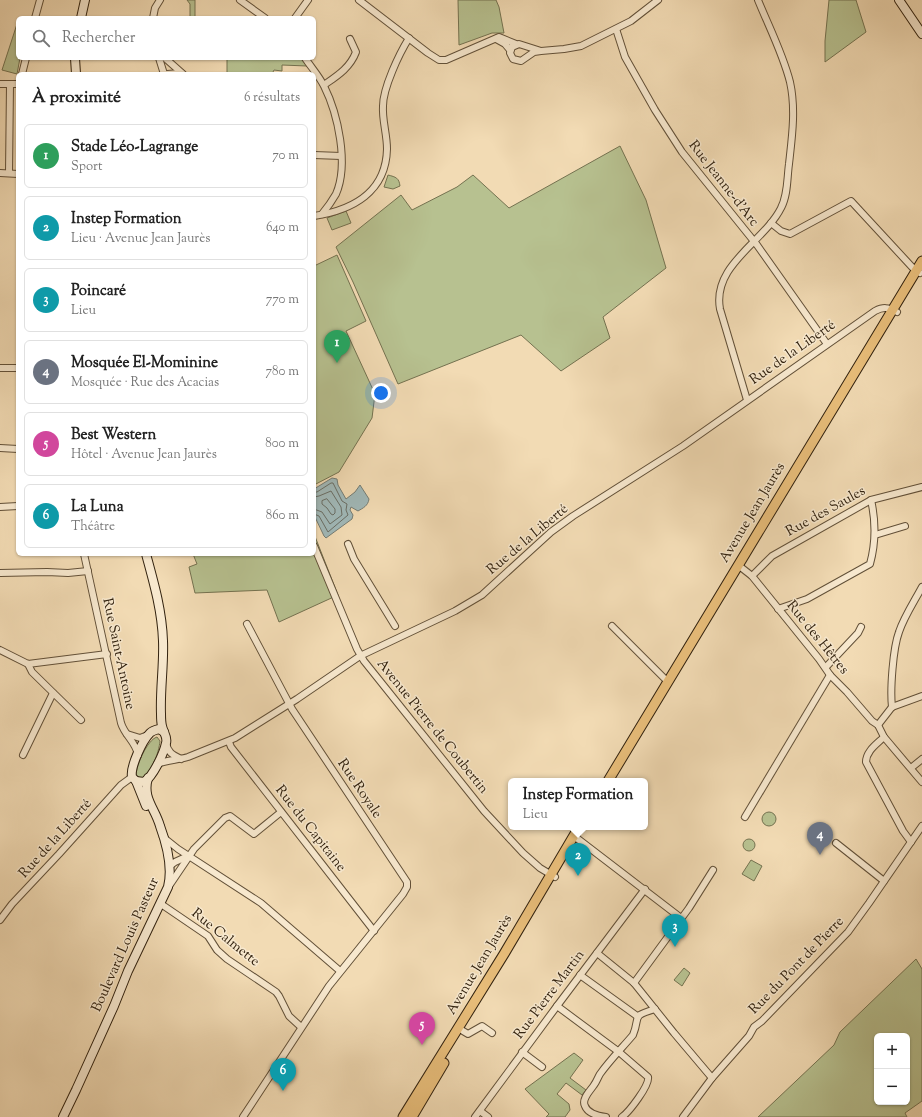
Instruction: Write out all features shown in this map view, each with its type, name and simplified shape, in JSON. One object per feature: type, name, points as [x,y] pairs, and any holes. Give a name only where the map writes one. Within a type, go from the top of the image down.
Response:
[{"type":"main road","points":[[81,16],[85,0]]},
{"type":"main road","points":[[899,0],[922,34]]},
{"type":"main road","points":[[75,61],[75,72]]},
{"type":"main road","name":"Avenue Jean Jaurès","points":[[610,778],[646,724],[894,311],[920,271],[922,261]]},
{"type":"main road","points":[[134,779],[144,782],[148,778],[157,764],[166,743],[166,738],[161,724],[160,698],[163,656],[161,617],[147,556]]},
{"type":"main road","name":"Avenue Jean Jaurès","points":[[617,778],[668,682],[741,566]]},
{"type":"main road","points":[[160,698],[155,725],[132,769],[134,779],[143,800],[158,830],[163,836]]},
{"type":"main road","points":[[150,733],[159,729],[164,732]]},
{"type":"main road","name":"Boulevard Louis Pasteur","points":[[63,1117],[114,1006],[128,970],[168,887],[170,866],[168,851],[146,791],[148,778]]},
{"type":"main road","name":"Avenue Jean Jaurès","points":[[576,838],[579,830]]},
{"type":"main road","name":"Avenue Jean Jaurès","points":[[404,1117],[576,838],[583,830]]},
{"type":"main road","name":"Avenue Jean Jaurès","points":[[412,1117],[553,876]]},
{"type":"street","points":[[36,16],[40,0]]},
{"type":"street","points":[[153,16],[155,8],[160,0]]},
{"type":"street","points":[[240,0],[261,16]]},
{"type":"street","points":[[296,16],[308,0]]},
{"type":"street","points":[[360,0],[439,60],[446,60],[499,37],[516,44],[541,51]]},
{"type":"street","points":[[495,38],[505,44],[510,50],[511,57],[516,61],[521,61],[526,56],[541,51],[581,46],[616,30],[631,21],[658,0]]},
{"type":"street","points":[[747,400],[720,309],[719,299],[722,282],[729,270],[771,223],[782,207],[793,134],[791,91],[787,71],[758,0]]},
{"type":"street","name":"Rue Jeanne-d'Arc","points":[[616,30],[625,57],[655,110],[682,152],[754,241],[827,344]]},
{"type":"street","points":[[316,216],[344,208],[357,202],[375,187],[381,177],[387,148],[383,115],[384,97],[387,86],[404,46],[409,38]]},
{"type":"street","points":[[324,85],[343,72],[353,59],[356,52],[350,39]]},
{"type":"street","points":[[510,50],[516,44]]},
{"type":"street","points":[[524,46],[527,50],[526,56]]},
{"type":"street","points":[[22,72],[26,60]]},
{"type":"street","points":[[160,60],[164,72]]},
{"type":"street","points":[[167,60],[180,72]]},
{"type":"street","points":[[305,60],[314,72]]},
{"type":"street","points":[[164,72],[167,66],[173,66]]},
{"type":"street","points":[[316,74],[324,85],[333,108],[339,134],[342,166],[335,195],[322,214]]},
{"type":"street","points":[[0,84],[16,84]]},
{"type":"street","points":[[9,173],[10,84]]},
{"type":"street","points":[[316,155],[341,156]]},
{"type":"street","points":[[0,173],[16,174]]},
{"type":"street","points":[[771,223],[781,231],[790,234],[851,201],[920,271]]},
{"type":"street","name":"Rue de la Liberté","points":[[157,764],[163,761],[181,759],[229,742],[290,704],[360,656],[455,611],[482,595],[556,528],[573,516],[683,446],[875,311],[881,308],[888,308],[894,311]]},
{"type":"street","points":[[0,368],[16,368]]},
{"type":"street","points":[[0,448],[16,449]]},
{"type":"street","name":"Rue des Saules","points":[[752,576],[772,556],[871,500],[922,487]]},
{"type":"street","points":[[778,609],[806,600],[870,564],[876,535],[871,500]]},
{"type":"street","points":[[0,507],[16,506]]},
{"type":"street","points":[[876,535],[905,526]]},
{"type":"street","points":[[348,544],[354,558],[395,626]]},
{"type":"street","name":"Avenue Pierre de Coubertin","points":[[316,551],[360,656],[484,811],[524,853],[540,868],[553,876]]},
{"type":"street","name":"Rue Saint-Antoine","points":[[84,556],[120,717],[125,734],[134,744],[138,755]]},
{"type":"street","name":"Rue des Hêtres","points":[[741,566],[752,576],[826,667],[830,675],[872,721],[878,725],[884,737],[922,782]]},
{"type":"street","points":[[0,573],[68,573],[88,571]]},
{"type":"street","points":[[892,707],[891,692],[896,642],[899,631],[922,588]]},
{"type":"street","name":"Rue Royale","points":[[247,624],[290,704],[407,882],[407,887],[374,931]]},
{"type":"street","points":[[612,626],[668,682]]},
{"type":"street","points":[[826,667],[858,634],[861,627]]},
{"type":"street","points":[[0,650],[28,664],[107,654]]},
{"type":"street","points":[[28,664],[32,672],[81,720]]},
{"type":"street","points":[[745,817],[830,675]]},
{"type":"street","points":[[23,755],[53,693]]},
{"type":"street","points":[[878,725],[892,707],[922,696]]},
{"type":"street","points":[[125,734],[144,738],[150,733]]},
{"type":"street","points":[[884,737],[869,752],[866,762],[903,831],[911,842]]},
{"type":"street","name":"Rue du Capitaine","points":[[229,742],[231,747],[374,931]]},
{"type":"street","points":[[166,743],[171,754],[181,759]]},
{"type":"street","points":[[911,768],[922,759]]},
{"type":"street","name":"Rue de la Liberté","points":[[0,920],[12,904],[121,785],[134,779]]},
{"type":"street","points":[[170,866],[188,856],[227,816],[230,816],[254,834],[281,812]]},
{"type":"street","name":"Rue du Pont de Pierre","points":[[683,1117],[712,1078],[749,1036],[754,1027],[762,1021],[848,932],[922,826]]},
{"type":"street","points":[[163,836],[188,856],[260,903],[340,971]]},
{"type":"street","points":[[576,838],[645,889],[681,918]]},
{"type":"street","points":[[836,843],[884,881]]},
{"type":"street","points":[[168,887],[187,861],[188,856]]},
{"type":"street","points":[[634,983],[695,900],[713,870]]},
{"type":"street","name":"Rue Pierre Martin","points":[[475,1117],[645,889]]},
{"type":"street","name":"Rue Calmette","points":[[161,904],[208,936],[217,950],[227,959],[276,992],[280,996],[288,1016],[301,1028]]},
{"type":"street","points":[[243,1117],[340,971],[374,931]]},
{"type":"street","points":[[597,953],[634,983],[712,1078]]},
{"type":"street","points":[[580,975],[637,1016]]},
{"type":"street","points":[[557,1006],[619,1052],[648,1077],[649,1080],[646,1086],[622,1117]]},
{"type":"street","points":[[637,1016],[655,1009]]},
{"type":"street","points":[[606,1117],[594,1115],[585,1106],[584,1101],[600,1075],[633,1036],[636,1028],[637,1016]]},
{"type":"street","points":[[463,1031],[468,1034],[482,1026],[492,1033]]},
{"type":"street","points":[[522,1052],[542,1067]]},
{"type":"street","points":[[480,1111],[488,1117]]},
{"type":"green space","points":[[187,0],[195,0],[195,16],[190,16],[190,4]]},
{"type":"green space","points":[[458,0],[496,0],[499,7],[504,33],[492,33],[459,45]]},
{"type":"green space","points":[[829,0],[856,0],[866,32],[825,62],[825,41]]},
{"type":"green space","points":[[16,27],[16,60],[20,60],[17,72],[16,74],[2,70]]},
{"type":"green space","points":[[227,60],[302,60],[307,66],[282,65],[282,71],[274,70],[273,72],[227,72]]},
{"type":"green space","points":[[620,146],[646,200],[666,268],[603,317],[610,338],[561,371],[521,335],[398,384],[336,247],[401,195],[412,210],[457,187],[473,175],[509,208]]},
{"type":"green space","points":[[388,175],[397,178],[400,186],[393,189],[384,187]]},
{"type":"green space","points":[[346,211],[351,223],[332,230],[327,218]]},
{"type":"green space","points":[[337,255],[366,321],[346,331],[375,394],[372,418],[339,472],[316,484],[316,265]]},
{"type":"green space","points":[[316,539],[338,595],[279,622],[267,590],[195,593],[189,567],[197,564],[194,556],[316,556]]},
{"type":"green space","points":[[157,737],[160,741],[154,763],[148,773],[140,779],[136,776],[136,772],[140,760],[146,748],[153,739]]},
{"type":"green space","points":[[769,812],[774,814],[776,819],[774,824],[769,826],[764,824],[762,819],[764,814]]},
{"type":"green space","points":[[751,839],[754,840],[754,850],[747,851],[744,850],[743,843],[744,840]]},
{"type":"green space","points":[[751,860],[762,866],[754,881],[742,874]]},
{"type":"green space","points":[[916,959],[922,969],[922,1101],[905,1113],[907,1117],[758,1117],[834,1045],[840,1032]]},
{"type":"green space","points":[[684,968],[690,973],[682,986],[674,980]]},
{"type":"green space","points":[[574,1053],[583,1060],[570,1078],[586,1090],[582,1095],[566,1083],[557,1094],[569,1104],[570,1110],[565,1117],[546,1117],[549,1114],[525,1089]]},
{"type":"water","points":[[332,478],[337,479],[338,485],[346,499],[355,492],[360,485],[369,499],[366,505],[358,511],[351,507],[350,510],[353,515],[352,519],[326,538],[316,519],[316,488]]},
{"type":"place","name":"Stade Léo-Lagrange","points":[[337,363]]},
{"type":"place","name":"Mosquée El-Mominine","points":[[820,855]]},
{"type":"place","name":"Instep Formation","points":[[578,876]]},
{"type":"place","name":"Poincaré","points":[[675,947]]},
{"type":"place","name":"Best Western","points":[[422,1045]]},
{"type":"place","name":"La Luna","points":[[283,1091]]}]
